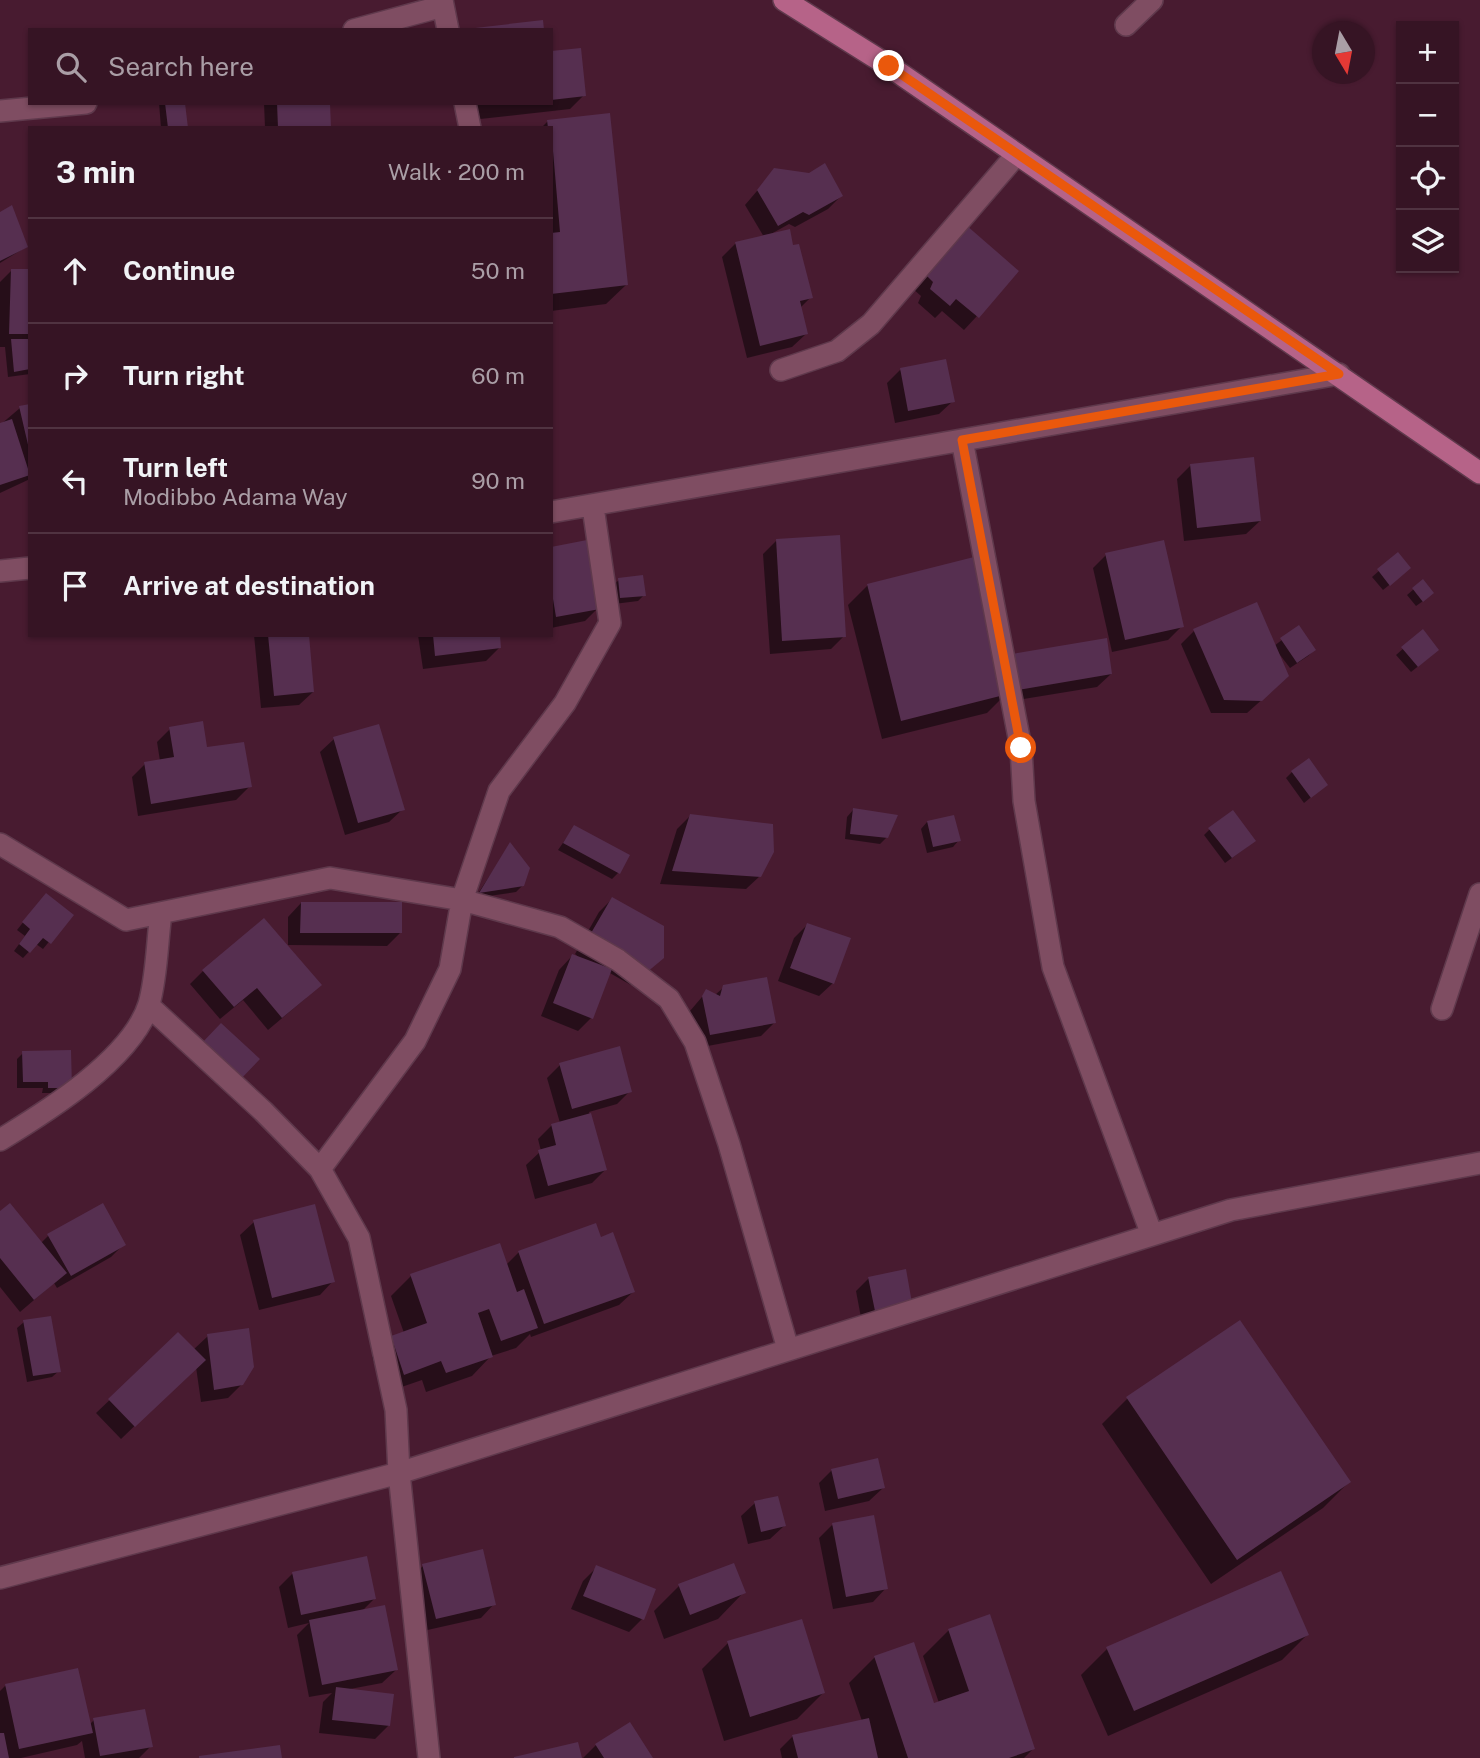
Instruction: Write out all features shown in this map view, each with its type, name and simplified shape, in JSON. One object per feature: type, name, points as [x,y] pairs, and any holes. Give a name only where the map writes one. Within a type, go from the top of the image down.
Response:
[{"type":"main road","points":[[783,0],[889,66],[1480,473]]},
{"type":"street","points":[[1126,25],[1152,0]]},
{"type":"street","points":[[361,28],[443,3],[448,28]]},
{"type":"street","points":[[0,111],[64,105]]},
{"type":"street","points":[[465,105],[470,126]]},
{"type":"street","points":[[781,370],[837,351],[871,324],[1017,153]]},
{"type":"street","points":[[553,512],[593,507],[1339,374]]},
{"type":"street","points":[[962,440],[1021,748],[1024,801],[1053,967],[1152,1235]]},
{"type":"street","points":[[320,1169],[415,1041],[450,969],[462,900],[499,792],[565,703],[610,623],[593,507]]},
{"type":"street","points":[[0,571],[28,568]]},
{"type":"street","points":[[0,844],[126,920],[330,878],[462,900],[560,927],[618,960],[669,999],[699,1054],[729,1144],[788,1349]]},
{"type":"street","points":[[1442,1009],[1480,894]]},
{"type":"street","points":[[0,1140],[86,1084],[129,1038],[149,1006],[161,913]]},
{"type":"street","points":[[149,1006],[263,1111],[320,1169],[359,1238],[396,1410],[398,1473],[429,1758]]},
{"type":"street","points":[[0,1577],[398,1473],[1231,1210],[1480,1163]]},
{"type":"building","points":[[543,20],[544,28],[475,28]]},
{"type":"building","points":[[581,48],[586,96],[553,100],[553,51]]},
{"type":"building","points":[[165,105],[185,105],[188,126],[168,126]]},
{"type":"building","points":[[277,105],[330,105],[331,126],[278,126]]},
{"type":"building","points":[[610,113],[628,285],[553,294],[553,233],[560,232],[553,126],[548,126],[547,120]]},
{"type":"building","points":[[825,163],[843,196],[809,215],[803,212],[778,226],[757,190],[774,168],[809,173]]},
{"type":"building","points":[[12,205],[28,247],[0,261],[0,212]]},
{"type":"building","points":[[966,225],[1019,271],[979,318],[956,299],[950,306],[930,289],[933,282],[924,273]]},
{"type":"building","points":[[790,229],[793,245],[799,244],[813,298],[800,301],[808,334],[760,346],[735,242]]},
{"type":"building","points":[[11,269],[28,269],[28,334],[9,334]]},
{"type":"building","points":[[11,339],[28,339],[28,369],[14,372]]},
{"type":"building","points":[[946,359],[955,402],[908,411],[900,368]]},
{"type":"building","points":[[28,404],[28,445],[19,406]]},
{"type":"building","points":[[12,419],[28,476],[0,485],[0,423]]},
{"type":"building","points":[[1254,457],[1261,521],[1197,528],[1190,464]]},
{"type":"building","points":[[840,535],[846,637],[782,641],[776,539]]},
{"type":"building","points":[[587,540],[600,609],[556,617],[553,599],[553,547]]},
{"type":"building","points":[[1164,540],[1184,627],[1125,640],[1105,553]]},
{"type":"building","points":[[1398,552],[1411,568],[1390,586],[1377,569]]},
{"type":"building","points":[[974,557],[1008,694],[901,721],[867,584]]},
{"type":"building","points":[[643,575],[646,596],[620,598],[618,578]]},
{"type":"building","points":[[1423,579],[1434,593],[1423,602],[1412,588]]},
{"type":"building","points":[[1257,602],[1289,676],[1262,701],[1224,700],[1193,629]]},
{"type":"building","points":[[1299,625],[1316,650],[1297,663],[1280,638]]},
{"type":"building","points":[[1423,629],[1439,650],[1418,667],[1401,647]]},
{"type":"building","points":[[268,637],[309,637],[314,692],[274,696]]},
{"type":"building","points":[[433,637],[500,637],[501,648],[435,656]]},
{"type":"building","points":[[1107,638],[1112,674],[1018,690],[1012,654]]},
{"type":"building","points":[[203,721],[207,747],[244,742],[252,787],[151,804],[144,762],[174,757],[169,727]]},
{"type":"building","points":[[379,724],[405,810],[358,823],[333,737]]},
{"type":"building","points":[[1309,758],[1328,785],[1311,798],[1291,771]]},
{"type":"building","points":[[853,808],[898,815],[888,838],[850,834]]},
{"type":"building","points":[[1233,810],[1256,841],[1232,858],[1208,828]]},
{"type":"building","points":[[690,814],[773,824],[774,852],[761,877],[672,871]]},
{"type":"building","points":[[954,815],[961,841],[933,847],[927,821]]},
{"type":"building","points":[[574,825],[630,855],[620,874],[563,843]]},
{"type":"building","points":[[510,842],[530,868],[524,886],[479,893]]},
{"type":"building","points":[[46,893],[74,915],[51,944],[43,938],[30,953],[19,944],[30,929],[22,922]]},
{"type":"building","points":[[612,897],[664,926],[664,958],[646,973],[587,940]]},
{"type":"building","points":[[301,902],[402,902],[402,933],[300,933]]},
{"type":"building","points":[[264,918],[322,985],[282,1018],[257,988],[234,1007],[202,970]]},
{"type":"building","points":[[807,923],[851,938],[834,984],[790,968]]},
{"type":"building","points":[[572,954],[612,969],[593,1019],[553,1003]]},
{"type":"building","points":[[767,977],[776,1023],[710,1035],[702,996],[706,989],[720,996],[723,985]]},
{"type":"building","points":[[221,1023],[260,1059],[238,1082],[200,1045]]},
{"type":"building","points":[[620,1046],[632,1092],[572,1109],[559,1063]]},
{"type":"building","points":[[71,1050],[72,1088],[48,1088],[48,1082],[23,1082],[22,1051]]},
{"type":"building","points":[[591,1113],[607,1170],[548,1186],[538,1150],[556,1145],[551,1124]]},
{"type":"building","points":[[10,1203],[67,1273],[34,1300],[0,1258],[0,1211]]},
{"type":"building","points":[[103,1203],[126,1245],[71,1276],[47,1234]]},
{"type":"building","points":[[315,1204],[335,1282],[272,1298],[253,1220]]},
{"type":"building","points":[[596,1223],[601,1237],[613,1232],[635,1292],[544,1324],[518,1251]]},
{"type":"building","points":[[500,1243],[517,1292],[524,1289],[538,1328],[501,1341],[489,1309],[478,1313],[493,1357],[446,1373],[441,1361],[404,1375],[391,1336],[427,1323],[410,1274]]},
{"type":"building","points":[[906,1269],[912,1303],[875,1311],[868,1277]]},
{"type":"building","points":[[51,1316],[61,1372],[33,1376],[23,1320]]},
{"type":"building","points":[[1240,1320],[1351,1482],[1237,1560],[1126,1397]]},
{"type":"building","points":[[249,1328],[254,1367],[243,1385],[214,1390],[207,1334]]},
{"type":"building","points":[[178,1332],[206,1360],[135,1427],[108,1399]]},
{"type":"building","points":[[878,1458],[885,1488],[838,1499],[831,1469]]},
{"type":"building","points":[[778,1496],[786,1526],[761,1532],[754,1501]]},
{"type":"building","points":[[874,1515],[888,1589],[846,1597],[832,1523]]},
{"type":"building","points":[[483,1549],[496,1605],[436,1619],[422,1564]]},
{"type":"building","points":[[367,1556],[376,1599],[301,1615],[292,1572]]},
{"type":"building","points":[[734,1563],[746,1593],[690,1615],[678,1584]]},
{"type":"building","points":[[596,1565],[656,1589],[644,1620],[583,1596]]},
{"type":"building","points":[[1281,1571],[1309,1635],[1134,1711],[1106,1647]]},
{"type":"building","points":[[385,1605],[398,1670],[322,1685],[309,1620]]},
{"type":"building","points":[[990,1614],[1035,1749],[1009,1758],[908,1758],[874,1656],[914,1642],[934,1703],[969,1691],[948,1629]]},
{"type":"building","points":[[802,1619],[825,1693],[750,1717],[727,1641]]},
{"type":"building","points":[[78,1668],[93,1733],[19,1749],[5,1684]]},
{"type":"building","points":[[336,1687],[394,1694],[390,1726],[332,1720]]},
{"type":"building","points":[[145,1709],[153,1747],[100,1756],[93,1718]]},
{"type":"building","points":[[869,1718],[878,1758],[798,1758],[792,1735]]},
{"type":"building","points":[[630,1722],[653,1758],[604,1758],[595,1744]]},
{"type":"building","points":[[0,1733],[4,1733],[9,1758],[0,1758]]},
{"type":"building","points":[[578,1742],[582,1758],[514,1758],[514,1757]]},
{"type":"building","points":[[280,1745],[282,1758],[199,1758],[199,1756]]},
{"type":"route","points":[[889,66],[1339,374],[962,440],[1021,748]]}]
